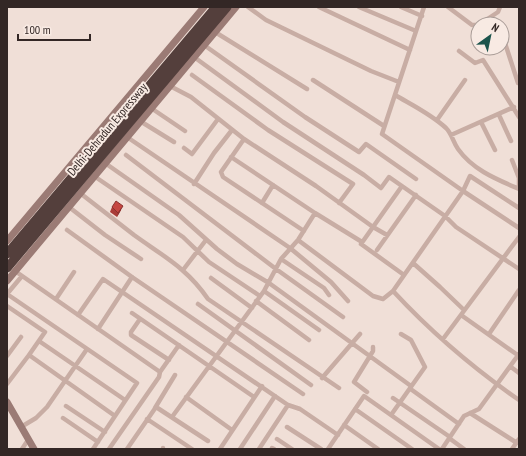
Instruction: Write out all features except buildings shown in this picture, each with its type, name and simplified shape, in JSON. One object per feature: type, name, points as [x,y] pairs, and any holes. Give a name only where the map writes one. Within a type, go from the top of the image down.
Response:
[{"type":"highway","name":"Delhi-Dehradun Expressway","points":[[7,254],[216,7]]},
{"type":"highway","name":"Delhi-Dehradun Expressway","points":[[11,269],[227,7]]},
{"type":"street","points":[[7,241],[204,7]]},
{"type":"street","points":[[7,281],[11,269],[84,196],[143,124],[156,112],[172,87],[199,61],[204,45],[236,7]]},
{"type":"street","points":[[248,7],[266,20],[399,82]]},
{"type":"street","points":[[319,7],[410,50]]},
{"type":"street","points":[[358,7],[416,31]]},
{"type":"street","points":[[401,7],[422,16]]},
{"type":"street","points":[[424,7],[382,134],[519,228]]},
{"type":"street","points":[[448,7],[470,21]]},
{"type":"street","points":[[492,16],[498,12],[500,7]]},
{"type":"street","points":[[215,32],[307,89]]},
{"type":"street","points":[[204,45],[305,117],[359,152],[366,144],[416,179]]},
{"type":"street","points":[[459,51],[475,63],[483,60],[519,116]]},
{"type":"street","points":[[509,56],[518,83]]},
{"type":"street","points":[[199,61],[283,122],[364,174],[381,188],[389,177],[445,216],[456,227],[519,269]]},
{"type":"street","points":[[192,75],[268,130],[353,184],[339,203]]},
{"type":"street","points":[[313,80],[384,126]]},
{"type":"street","points":[[436,120],[465,80]]},
{"type":"street","points":[[172,87],[191,97],[244,139],[387,235]]},
{"type":"street","points":[[395,95],[436,120],[452,135],[458,148],[476,167],[494,178],[519,188],[519,178],[512,160]]},
{"type":"street","points":[[452,135],[514,108]]},
{"type":"street","points":[[156,112],[185,131]]},
{"type":"street","points":[[499,115],[511,141]]},
{"type":"street","points":[[184,148],[192,154],[218,119]]},
{"type":"street","points":[[481,122],[495,150]]},
{"type":"street","points":[[143,124],[174,142]]},
{"type":"street","points":[[194,184],[214,153],[232,130]]},
{"type":"street","points":[[244,139],[221,172],[223,177],[304,231]]},
{"type":"street","points":[[131,140],[290,248],[331,282],[348,301]]},
{"type":"street","points":[[126,155],[276,269],[343,317]]},
{"type":"street","points":[[231,157],[315,213],[362,242]]},
{"type":"street","points":[[109,166],[179,216],[206,240],[237,264],[269,283],[370,356],[459,424]]},
{"type":"street","points":[[298,240],[373,296],[383,299],[393,291],[413,263],[463,191],[470,176],[519,208]]},
{"type":"street","points":[[98,178],[183,237],[209,262],[260,296]]},
{"type":"street","points":[[262,203],[273,185]]},
{"type":"street","points":[[402,186],[360,244],[404,275]]},
{"type":"street","points":[[377,250],[416,195]]},
{"type":"street","points":[[84,196],[135,235],[172,260],[198,284],[208,299],[242,321],[322,378],[339,388]]},
{"type":"street","points":[[72,209],[141,259]]},
{"type":"street","points":[[172,417],[252,308],[269,283],[281,259],[298,240],[315,213]]},
{"type":"street","points":[[67,230],[132,277],[303,394]]},
{"type":"street","points":[[443,339],[519,237]]},
{"type":"street","points":[[183,270],[206,240]]},
{"type":"street","points":[[281,259],[324,288],[329,295]]},
{"type":"street","points":[[413,263],[464,310]]},
{"type":"street","points":[[11,269],[160,372]]},
{"type":"street","points":[[56,299],[74,272]]},
{"type":"street","points":[[22,276],[7,294],[137,382],[93,449]]},
{"type":"street","points":[[98,329],[132,277]]},
{"type":"street","points":[[212,278],[252,308]]},
{"type":"street","points":[[78,315],[103,279],[288,405],[300,409],[338,435]]},
{"type":"street","points":[[264,290],[319,330]]},
{"type":"street","points":[[489,334],[519,290]]},
{"type":"street","points":[[393,291],[419,318],[455,351],[497,385],[519,400]]},
{"type":"street","points":[[256,301],[309,340]]},
{"type":"street","points":[[198,304],[311,385]]},
{"type":"street","points":[[7,306],[45,332],[7,384]]},
{"type":"street","points":[[132,313],[254,397]]},
{"type":"street","points":[[328,449],[364,396],[441,449],[464,416],[479,409],[519,355],[461,315]]},
{"type":"street","points":[[140,319],[131,332],[131,335],[169,360]]},
{"type":"street","points":[[322,378],[360,334]]},
{"type":"street","points":[[391,415],[412,388],[425,367],[411,340],[401,334]]},
{"type":"street","points":[[7,356],[21,337]]},
{"type":"street","points":[[39,341],[125,400]]},
{"type":"street","points":[[109,449],[159,377],[160,372],[180,345]]},
{"type":"street","points":[[367,392],[354,382],[373,351],[373,346]]},
{"type":"street","points":[[21,427],[42,413],[87,348]]},
{"type":"street","points":[[28,355],[115,416]]},
{"type":"street","points":[[510,367],[519,373]]},
{"type":"street","points":[[127,449],[175,375]]},
{"type":"street","points":[[220,449],[262,386]]},
{"type":"street","points":[[240,449],[275,396]]},
{"type":"street","points":[[186,397],[232,430]]},
{"type":"street","points":[[393,398],[464,449]]},
{"type":"street","points":[[7,402],[34,449]]},
{"type":"street","points":[[259,449],[288,405]]},
{"type":"street","points":[[66,406],[105,432]]},
{"type":"street","points":[[155,408],[172,417],[208,441]]},
{"type":"street","points":[[355,409],[412,449]]},
{"type":"street","points":[[470,413],[518,441],[512,449]]},
{"type":"street","points":[[63,418],[98,442]]},
{"type":"street","points":[[147,419],[192,449]]},
{"type":"street","points":[[344,425],[378,449]]},
{"type":"street","points":[[287,427],[321,449]]},
{"type":"street","points":[[277,439],[292,449]]},
{"type":"street","points":[[22,449],[28,440]]}]
